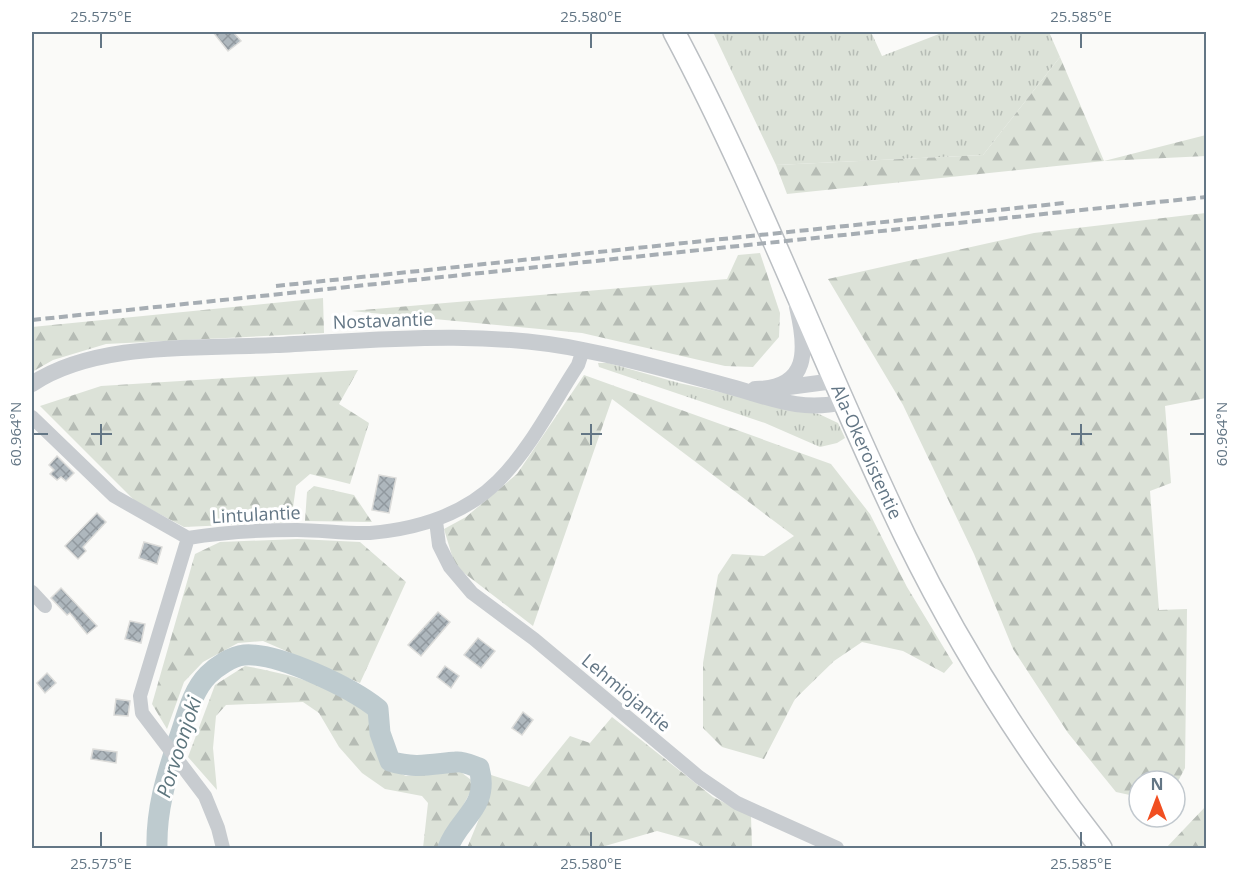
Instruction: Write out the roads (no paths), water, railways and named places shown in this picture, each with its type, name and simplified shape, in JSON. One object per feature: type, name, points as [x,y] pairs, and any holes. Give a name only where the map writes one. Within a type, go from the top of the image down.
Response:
[{"type":"main road","name":"Ala-Okeroistentie","points":[[674,32],[729,139],[843,402],[907,540],[957,633],[1028,748],[1101,849]]},
{"type":"street","points":[[777,389],[797,374],[803,353],[794,290]]},
{"type":"street","name":"Nostavantie","points":[[32,384],[67,366],[103,357],[140,352],[482,338],[533,341],[583,350],[736,388],[779,402],[820,408],[843,402]]},
{"type":"street","name":"Lintulantie","points":[[223,849],[218,828],[205,796],[142,713],[140,696],[188,538],[215,534],[296,530],[370,532],[436,521],[467,507],[497,482],[516,460],[578,364],[583,350]]},
{"type":"street","name":"Nostavantie","points":[[736,388],[777,389],[834,381]]},
{"type":"street","points":[[32,417],[114,496],[188,538]]},
{"type":"street","name":"Lehmiojantie","points":[[436,521],[439,545],[450,567],[472,593],[534,639],[699,777],[737,803],[837,849]]},
{"type":"street","points":[[32,592],[45,606]]},
{"type":"waterway","name":"Porvoonjoki","points":[[157,848],[158,821],[163,794],[193,698],[211,672],[229,660],[244,655],[276,659],[314,673],[351,691],[378,709],[380,733],[390,761],[415,765],[459,762],[479,768],[481,782],[477,803],[448,848]]},
{"type":"railway","points":[[32,320],[1206,197]]},
{"type":"railway","points":[[276,286],[1064,203]]}]
